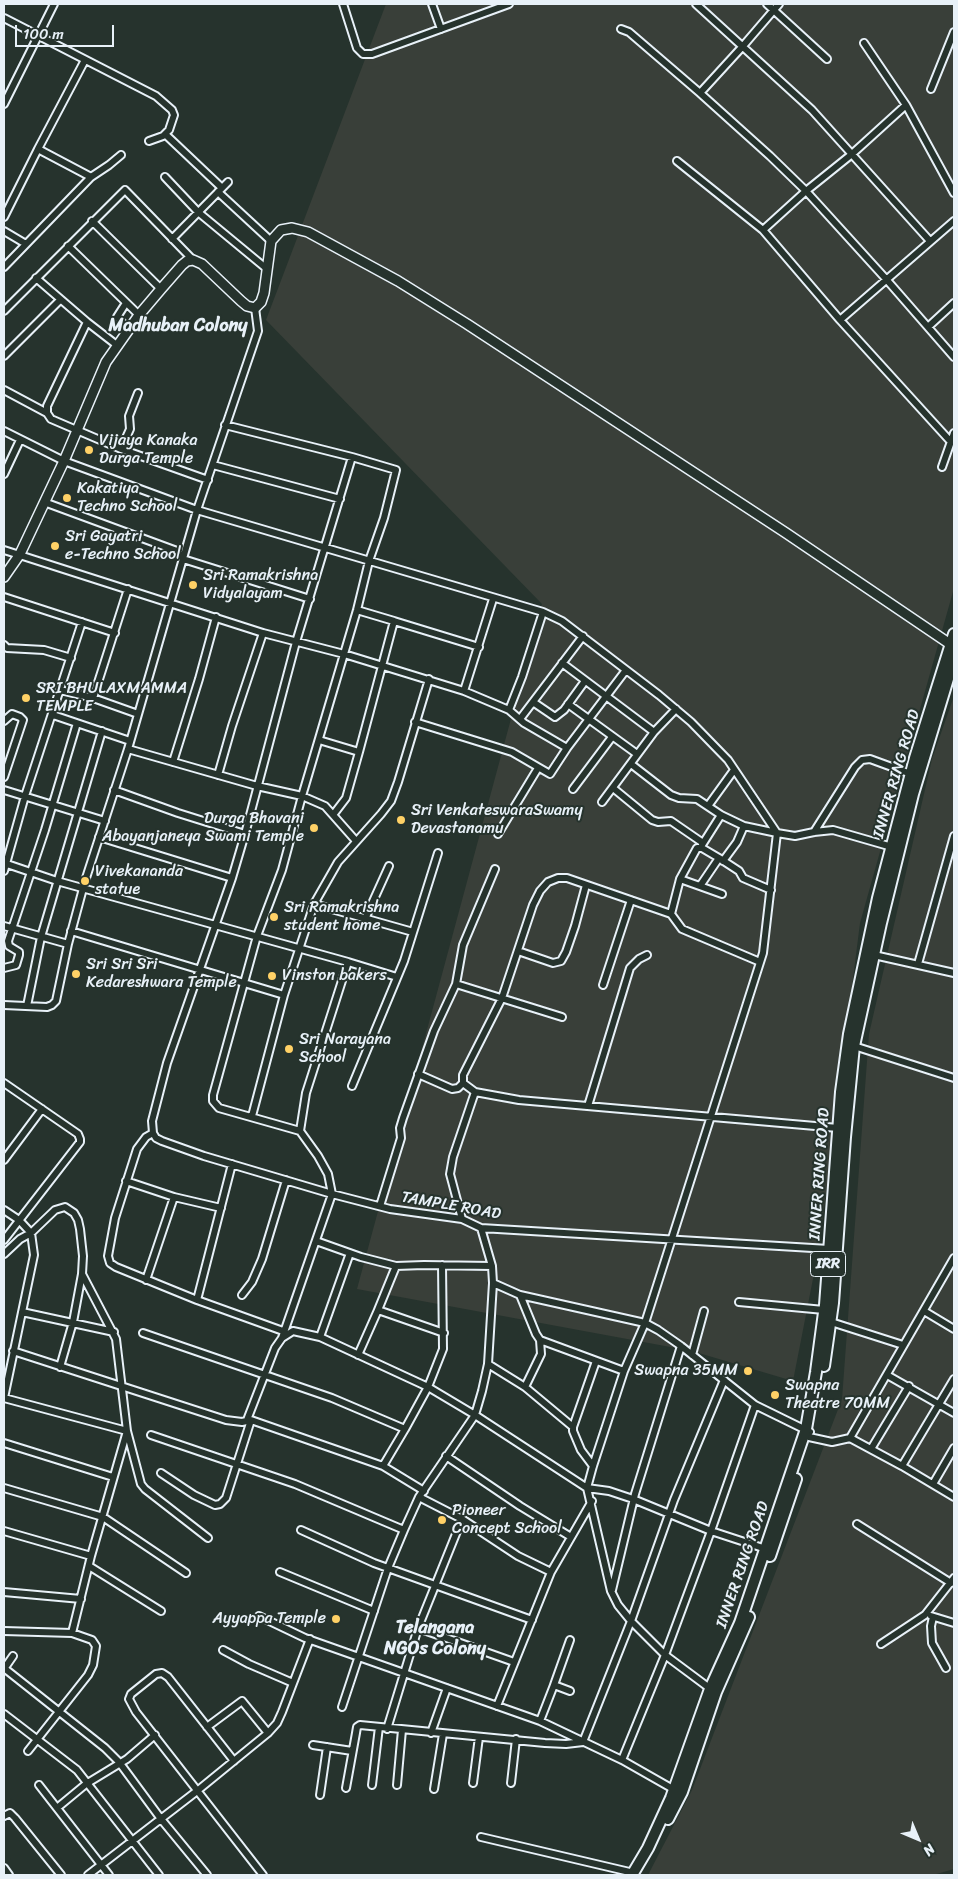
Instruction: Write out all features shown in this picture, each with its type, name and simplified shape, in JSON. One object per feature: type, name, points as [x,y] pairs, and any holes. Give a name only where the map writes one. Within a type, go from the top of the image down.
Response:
[{"type":"main road","name":"INNER RING ROAD","points":[[635,1874],[673,1789],[740,1624],[808,1433],[824,1310],[840,1092],[877,901],[911,774],[952,647],[954,634]]},
{"type":"main road","name":"INNER RING ROAD","points":[[635,1874],[682,1792],[713,1691],[744,1631],[788,1503],[819,1393],[831,1322],[850,1046],[913,794],[954,659]]},
{"type":"street","points":[[4,104],[54,4]]},
{"type":"street","points":[[343,4],[357,48],[363,54],[372,54],[499,6],[509,4]]},
{"type":"street","points":[[432,4],[441,29]]},
{"type":"street","points":[[696,4],[812,110],[930,241]]},
{"type":"street","points":[[767,4],[827,59]]},
{"type":"street","points":[[700,94],[779,4]]},
{"type":"street","points":[[4,18],[156,96],[172,110],[174,115],[170,130],[149,141]]},
{"type":"street","points":[[621,29],[629,32],[700,94],[770,156],[806,191],[954,357]]},
{"type":"street","points":[[931,89],[954,34]]},
{"type":"street","points":[[864,43],[906,105],[954,193]]},
{"type":"street","points":[[4,217],[85,60]]},
{"type":"street","points":[[763,230],[906,105]]},
{"type":"street","points":[[165,134],[272,241]]},
{"type":"street","points":[[38,150],[91,177]]},
{"type":"street","points":[[4,267],[91,177],[110,165],[121,155]]},
{"type":"street","points":[[677,161],[763,230],[840,320],[951,442]]},
{"type":"street","points":[[165,177],[198,212],[267,269]]},
{"type":"street","points":[[172,239],[228,182]]},
{"type":"street","points":[[4,311],[125,190],[194,260],[202,264],[247,306],[254,308]]},
{"type":"street","points":[[840,320],[954,221]]},
{"type":"street","points":[[92,222],[161,289]]},
{"type":"street","points":[[254,308],[261,302],[264,294],[272,241],[281,230],[292,228],[308,232],[398,281],[467,324],[578,398],[698,474],[952,647]]},
{"type":"street","points":[[4,231],[26,244]]},
{"type":"street","points":[[68,246],[139,315]]},
{"type":"street","points":[[4,577],[20,554],[64,461],[106,362],[139,315],[161,289],[182,265],[187,261],[194,260]]},
{"type":"street","points":[[36,278],[60,300],[118,346]]},
{"type":"street","points":[[4,356],[60,300]]},
{"type":"street","points":[[126,303],[117,317],[129,330]]},
{"type":"street","points":[[928,327],[954,303]]},
{"type":"street","points":[[4,1005],[47,1007],[56,1000],[71,931],[128,749],[197,510],[258,331],[254,308]]},
{"type":"street","points":[[88,322],[46,406],[47,413],[51,419],[121,449],[208,480]]},
{"type":"street","points":[[4,390],[47,413]]},
{"type":"street","points":[[121,449],[130,429],[129,416],[138,393]]},
{"type":"street","points":[[161,1473],[188,1492],[215,1505],[220,1504],[226,1498],[264,1375],[282,1334],[332,1194],[328,1174],[300,1131],[219,1108],[213,1101],[213,1095],[257,936],[282,870],[357,610],[369,561],[384,518],[396,470],[225,425]]},
{"type":"street","points":[[4,431],[64,461],[197,510],[493,599],[543,612],[562,621],[676,709],[711,742],[728,760],[777,833],[764,953],[670,1240],[645,1323],[624,1371],[587,1488],[592,1501],[611,1591],[618,1605],[664,1655],[713,1691]]},
{"type":"street","points":[[942,467],[954,433]]},
{"type":"street","points":[[4,474],[20,440]]},
{"type":"street","points":[[352,457],[296,642],[232,878],[198,970],[167,1063],[152,1121],[153,1133],[146,1137],[137,1148],[115,1218],[108,1260],[116,1267],[146,1280],[282,1334],[293,1331],[320,1337],[428,1387],[475,1414],[587,1488],[634,1499],[711,1531],[766,1549]]},
{"type":"street","points":[[213,465],[340,499]]},
{"type":"street","points":[[44,502],[177,551],[184,559],[310,598]]},
{"type":"street","points":[[4,550],[263,633],[344,654],[464,691],[509,710],[524,724],[567,748]]},
{"type":"street","points":[[93,698],[128,589]]},
{"type":"street","points":[[4,597],[115,633]]},
{"type":"street","points":[[464,691],[493,599]]},
{"type":"street","points":[[357,610],[479,647]]},
{"type":"street","points":[[509,710],[543,612]]},
{"type":"street","points":[[174,762],[216,617]]},
{"type":"street","points":[[333,815],[346,798],[394,621]]},
{"type":"street","points":[[82,622],[4,866],[84,887],[397,977]]},
{"type":"street","points":[[218,775],[263,633]]},
{"type":"street","points":[[520,719],[583,636]]},
{"type":"street","points":[[5,648],[44,650],[71,658]]},
{"type":"street","points":[[562,663],[654,732]]},
{"type":"street","points":[[415,722],[512,752],[550,774],[567,748],[626,670]]},
{"type":"street","points":[[252,1116],[284,995],[314,904],[338,862],[382,814],[391,801],[428,679]]},
{"type":"street","points":[[532,702],[554,718],[560,714],[585,681]]},
{"type":"street","points":[[60,690],[93,698],[138,714]]},
{"type":"street","points":[[568,704],[637,754]]},
{"type":"street","points":[[602,802],[654,732],[676,709]]},
{"type":"street","points":[[4,721],[12,714],[20,717],[22,720],[4,777]]},
{"type":"street","points":[[53,715],[130,741]]},
{"type":"street","points":[[4,968],[16,965],[19,955],[17,949],[7,944],[78,723]]},
{"type":"street","points":[[28,1006],[41,937],[102,731]]},
{"type":"street","points":[[573,789],[612,737]]},
{"type":"street","points":[[319,740],[359,752]]},
{"type":"street","points":[[128,749],[257,786],[302,796],[325,806],[356,841]]},
{"type":"street","points":[[814,832],[855,767],[862,760],[870,759],[911,774]]},
{"type":"street","points":[[631,764],[671,794],[679,798],[697,799],[721,815],[744,826],[795,836],[833,830],[892,847]]},
{"type":"street","points":[[498,834],[538,768]]},
{"type":"street","points":[[708,806],[734,770]]},
{"type":"street","points":[[613,788],[652,820],[658,822],[671,821],[739,871],[743,878],[771,890]]},
{"type":"street","points":[[4,790],[105,821]]},
{"type":"street","points":[[114,790],[245,834]]},
{"type":"street","points":[[671,914],[680,879],[694,852],[702,845],[721,815]]},
{"type":"street","points":[[700,886],[737,842],[744,826]]},
{"type":"street","points":[[918,964],[951,860],[954,836]]},
{"type":"street","points":[[99,837],[232,878]]},
{"type":"street","points":[[352,1086],[397,977],[438,853]]},
{"type":"street","points":[[365,919],[389,866]]},
{"type":"street","points":[[380,1206],[401,1138],[400,1128],[418,1074],[434,1031],[456,984],[463,945],[495,869]]},
{"type":"street","points":[[418,1074],[452,1089],[458,1088],[463,1083],[463,1075],[502,998],[533,905],[540,891],[548,882],[558,878],[567,878],[671,914],[678,926],[687,932],[760,962]]},
{"type":"street","points":[[680,879],[722,894]]},
{"type":"street","points":[[518,951],[553,963],[561,961],[575,926],[586,885]]},
{"type":"street","points":[[603,985],[631,900]]},
{"type":"street","points":[[314,904],[413,932]]},
{"type":"street","points":[[4,926],[68,944]]},
{"type":"street","points":[[71,931],[284,995]]},
{"type":"street","points":[[588,1106],[630,968],[639,959],[647,955]]},
{"type":"street","points":[[874,955],[954,973]]},
{"type":"street","points":[[300,1131],[306,1093],[348,962]]},
{"type":"street","points":[[456,984],[562,1017]]},
{"type":"street","points":[[850,1046],[954,1078]]},
{"type":"street","points":[[4,1083],[78,1134],[80,1139],[80,1142],[4,1240]]},
{"type":"street","points":[[463,1083],[475,1092],[519,1100],[838,1128]]},
{"type":"street","points":[[462,1219],[450,1174],[453,1157],[475,1092]]},
{"type":"street","points":[[4,1160],[42,1109]]},
{"type":"street","name":"TAMPLE ROAD","points":[[153,1133],[162,1142],[332,1194],[380,1206],[462,1219],[481,1228],[637,1238],[657,1237],[670,1240],[829,1249]]},
{"type":"street","points":[[197,1300],[232,1164]]},
{"type":"street","points":[[242,1295],[252,1282],[262,1259],[286,1180]]},
{"type":"street","points":[[126,1182],[174,1197],[220,1208]]},
{"type":"street","points":[[146,1280],[174,1197]]},
{"type":"street","points":[[4,1254],[20,1239],[31,1233],[55,1210],[65,1207],[78,1220],[83,1256],[82,1274],[73,1322],[60,1367]]},
{"type":"street","points":[[4,1210],[20,1220],[31,1233],[34,1255],[12,1351],[12,1363],[4,1398],[127,1431]]},
{"type":"street","points":[[342,1707],[388,1568],[404,1530],[421,1494],[475,1414],[488,1364],[493,1283],[492,1266],[481,1228]]},
{"type":"street","points":[[316,1241],[396,1266],[492,1266]]},
{"type":"street","points":[[320,1337],[350,1253]]},
{"type":"street","points":[[850,1438],[954,1258]]},
{"type":"street","points":[[383,1466],[428,1387],[443,1349],[442,1265]]},
{"type":"street","points":[[358,1355],[396,1266]]},
{"type":"street","points":[[82,1274],[114,1332],[119,1354],[127,1431],[141,1484],[208,1538]]},
{"type":"street","points":[[493,1283],[520,1295],[645,1323],[681,1346],[756,1405],[808,1433],[832,1442],[850,1438],[954,1497]]},
{"type":"street","points":[[520,1295],[540,1340],[541,1354],[525,1388]]},
{"type":"street","points":[[739,1302],[824,1310]]},
{"type":"street","points":[[378,1310],[444,1333]]},
{"type":"street","points":[[692,1355],[704,1311]]},
{"type":"street","points":[[924,1311],[954,1329]]},
{"type":"street","points":[[22,1312],[114,1332]]},
{"type":"street","points":[[831,1322],[904,1345]]},
{"type":"street","points":[[143,1332],[332,1398],[405,1429]]},
{"type":"street","points":[[540,1340],[624,1371]]},
{"type":"street","points":[[611,1591],[634,1499],[681,1346]]},
{"type":"street","points":[[12,1351],[226,1420],[242,1422],[249,1420],[383,1466],[421,1494],[510,1551],[551,1572]]},
{"type":"street","points":[[4,1379],[11,1361]]},
{"type":"street","points":[[593,1466],[580,1450],[573,1426],[596,1361]]},
{"type":"street","points":[[488,1364],[525,1388],[573,1426]]},
{"type":"street","points":[[887,1375],[954,1413]]},
{"type":"street","points":[[902,1466],[954,1379]]},
{"type":"street","points":[[583,1742],[631,1620],[669,1514],[724,1380]]},
{"type":"street","points":[[871,1449],[908,1386]]},
{"type":"street","points":[[622,1760],[711,1531],[756,1405]]},
{"type":"street","points":[[72,1633],[91,1556],[127,1431]]},
{"type":"street","points":[[151,1435],[295,1484],[404,1530]]},
{"type":"street","points":[[4,1443],[113,1477]]},
{"type":"street","points":[[933,1484],[954,1448]]},
{"type":"street","points":[[446,1456],[520,1506],[571,1537]]},
{"type":"street","points":[[4,1488],[103,1517],[186,1573]]},
{"type":"street","points":[[497,1706],[551,1572],[592,1501]]},
{"type":"street","points":[[387,1729],[418,1628],[462,1520]]},
{"type":"street","points":[[858,1524],[953,1580],[925,1615],[881,1644]]},
{"type":"street","points":[[301,1530],[388,1568],[532,1620]]},
{"type":"street","points":[[4,1531],[91,1556]]},
{"type":"street","points":[[89,1566],[162,1611]]},
{"type":"street","points":[[280,1572],[374,1611]]},
{"type":"street","points":[[4,1592],[81,1599]]},
{"type":"street","points":[[925,1615],[954,1623]]},
{"type":"street","points":[[259,1616],[310,1639],[358,1657],[540,1721],[622,1760],[673,1789]]},
{"type":"street","points":[[933,1617],[931,1626],[932,1643],[946,1668]]},
{"type":"street","points":[[418,1628],[514,1662]]},
{"type":"street","points":[[4,1631],[72,1633],[92,1640],[96,1646],[93,1665],[88,1675],[28,1752]]},
{"type":"street","points":[[88,1875],[197,1791],[268,1733],[277,1723],[282,1712],[310,1639]]},
{"type":"street","points":[[540,1721],[570,1640]]},
{"type":"street","points":[[223,1650],[249,1664],[293,1683]]},
{"type":"street","points":[[13,1656],[4,1668],[60,1711],[119,1762],[207,1875]]},
{"type":"street","points":[[234,1761],[168,1677],[162,1673],[156,1674],[131,1694],[129,1699],[155,1735],[263,1875]]},
{"type":"street","points":[[554,1685],[570,1691]]},
{"type":"street","points":[[431,1732],[447,1688]]},
{"type":"street","points":[[207,1727],[242,1701],[268,1733]]},
{"type":"street","points":[[4,1714],[70,1764],[159,1875]]},
{"type":"street","points":[[346,1788],[357,1727],[364,1725],[387,1729],[566,1744],[583,1742]]},
{"type":"street","points":[[372,1785],[379,1727]]},
{"type":"street","points":[[397,1784],[402,1730]]},
{"type":"street","points":[[434,1789],[443,1734]]},
{"type":"street","points":[[57,1808],[86,1784],[119,1762],[127,1759],[155,1735]]},
{"type":"street","points":[[473,1783],[479,1737]]},
{"type":"street","points":[[511,1783],[516,1739]]},
{"type":"street","points":[[313,1745],[352,1751]]},
{"type":"street","points":[[320,1795],[327,1747]]},
{"type":"street","points":[[39,1785],[109,1875]]},
{"type":"street","points":[[4,1816],[10,1814],[14,1818],[61,1875]]},
{"type":"street","points":[[481,1837],[635,1874]]},
{"type":"street","points":[[4,1868],[9,1875]]},
{"type":"shaded area","points":[[386,4],[954,4],[954,588],[860,923],[819,1248],[793,1381],[692,1351],[357,1289],[542,604],[266,320]]},
{"type":"shaded area","points":[[954,696],[954,1869],[933,1875],[648,1875],[692,1790],[842,1399],[869,1034],[932,759]]},
{"type":"place","name":"Vijaya Kanaka Durga Temple","points":[[89,450]]},
{"type":"place","name":"Kakatiya Techno School","points":[[67,498]]},
{"type":"place","name":"Sri Gayatri e-Techno School","points":[[55,546]]},
{"type":"place","name":"Sri Ramakrishna Vidyalayam","points":[[193,585]]},
{"type":"place","name":"SRI BHULAXMAMMA TEMPLE","points":[[26,698]]},
{"type":"place","name":"Sri VenkateswaraSwamy Devastanamu","points":[[401,820]]},
{"type":"place","name":"Durga Bhavani Abayanjaneya Swami Temple","points":[[314,828]]},
{"type":"place","name":"Vivekananda statue","points":[[85,881]]},
{"type":"place","name":"Sri Ramakrishna student home","points":[[274,917]]},
{"type":"place","name":"Sri Sri Sri Kedareshwara Temple","points":[[76,974]]},
{"type":"place","name":"Vinston bakers","points":[[272,976]]},
{"type":"place","name":"Sri Narayana School","points":[[289,1049]]},
{"type":"place","name":"Swapna 35MM","points":[[748,1371]]},
{"type":"place","name":"Swapna Theatre 70MM","points":[[775,1395]]},
{"type":"place","name":"Pioneer Concept School","points":[[442,1520]]},
{"type":"place","name":"Ayyappa Temple","points":[[336,1619]]},
{"type":"district","name":"Madhuban Colony","points":[[178,326]]},
{"type":"district","name":"Telangana NGOs Colony","points":[[435,1638]]}]
